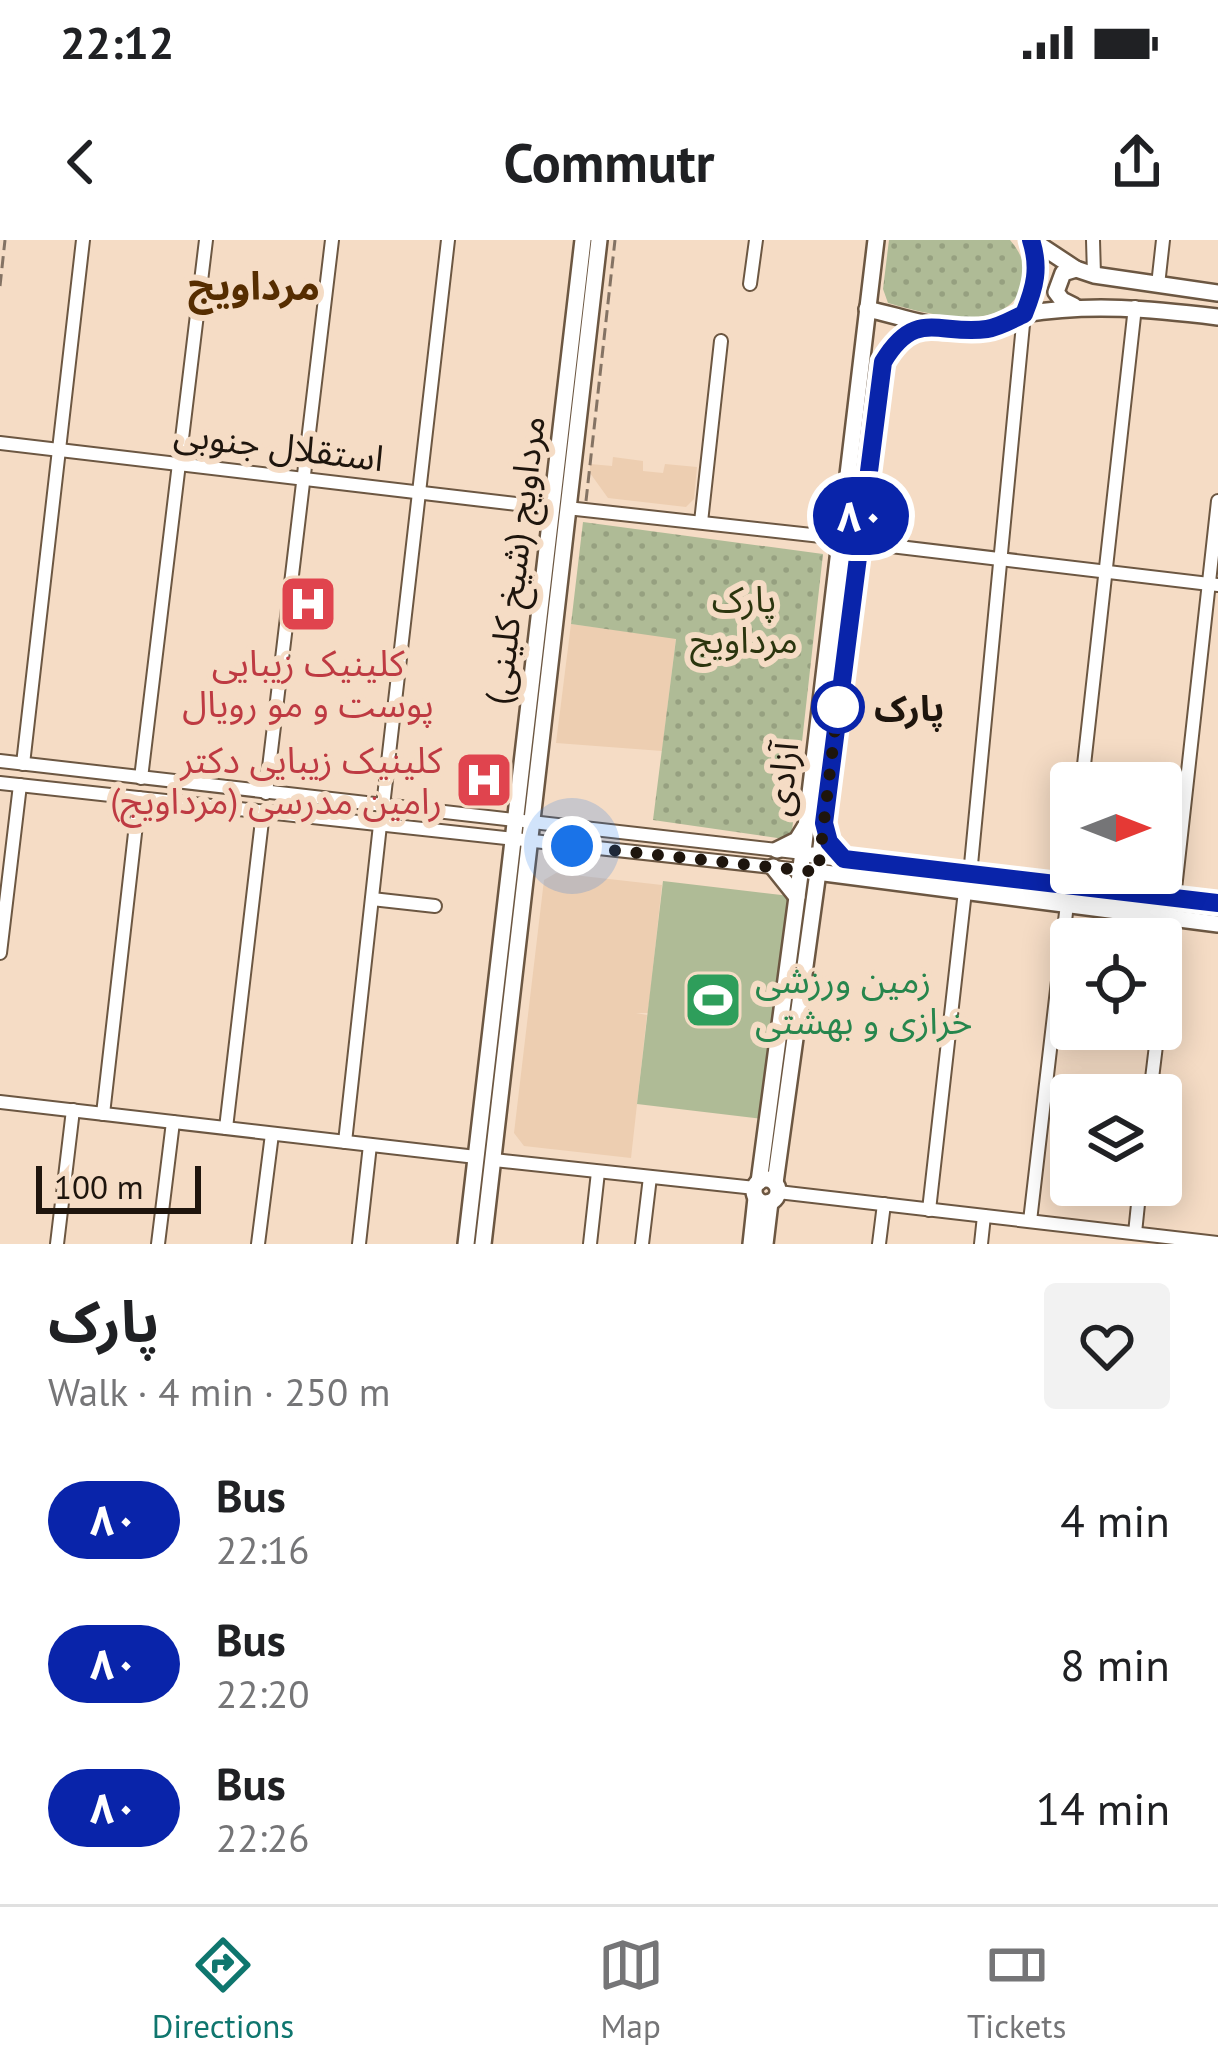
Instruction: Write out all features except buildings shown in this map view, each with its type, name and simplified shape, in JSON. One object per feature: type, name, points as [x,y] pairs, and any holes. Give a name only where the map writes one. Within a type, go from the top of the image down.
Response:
[{"type":"main road","name":"مرداویج (شیخ کلینی)","points":[[567,509],[583,240]]},
{"type":"main road","name":"مرداویج (شیخ کلینی)","points":[[483,1244],[485,1158],[512,840],[522,822],[567,509],[598,240]]},
{"type":"main road","name":"آزادی","points":[[751,1244],[765,1191],[815,895],[806,825],[876,240]]},
{"type":"main road","points":[[1031,240],[1094,275],[1218,293]]},
{"type":"main road","points":[[1024,314],[1036,281],[1037,259],[1031,240]]},
{"type":"main road","points":[[1073,305],[1056,292],[1063,273],[1076,269]]},
{"type":"main road","points":[[867,309],[940,325],[986,329],[1024,314],[1073,305],[1218,317]]},
{"type":"main road","name":"آزادی","points":[[765,1244],[765,1191],[796,897],[824,823],[883,362],[908,333],[940,325]]},
{"type":"main road","name":"مرداویج (شیخ کلینی)","points":[[466,1244],[485,1158],[530,841],[522,822]]},
{"type":"main road","points":[[824,823],[829,842],[844,859]]},
{"type":"main road","points":[[796,897],[775,859],[806,825]]},
{"type":"main road","points":[[811,863],[844,859],[1067,904],[1218,924]]},
{"type":"main road","points":[[811,863],[855,877],[967,883],[1050,881]]},
{"type":"main road","points":[[815,895],[855,877]]},
{"type":"main road","points":[[1121,911],[1124,894]]},
{"type":"main road","points":[[1141,894],[1218,903]]},
{"type":"street","points":[[22,764],[83,240]]},
{"type":"street","points":[[141,778],[206,240]]},
{"type":"street","points":[[266,793],[332,240]]},
{"type":"street","points":[[382,806],[448,240]]},
{"type":"street","points":[[750,284],[756,240]]},
{"type":"street","points":[[1093,240],[1094,275]]},
{"type":"street","points":[[1158,285],[1163,240]]},
{"type":"street","points":[[1084,762],[1135,307]]},
{"type":"street","points":[[929,1210],[1003,558],[1024,314]]},
{"type":"street","points":[[701,522],[721,341]]},
{"type":"street","name":"استقلال جنوبی","points":[[0,443],[838,538]]},
{"type":"street","points":[[1174,898],[1214,584],[1218,501]]},
{"type":"street","points":[[857,542],[1214,584]]},
{"type":"street","points":[[0,761],[522,822],[811,863]]},
{"type":"street","points":[[0,783],[512,840],[775,859]]},
{"type":"street","points":[[0,953],[20,785]]},
{"type":"street","points":[[103,1114],[139,798]]},
{"type":"street","points":[[226,1128],[263,812]]},
{"type":"street","points":[[345,1142],[380,825]]},
{"type":"street","points":[[372,899],[435,906]]},
{"type":"street","points":[[1030,1221],[1067,904]]},
{"type":"street","points":[[0,1102],[1218,1243]]},
{"type":"street","points":[[57,1244],[73,1110]]},
{"type":"street","points":[[158,1244],[173,1122]]},
{"type":"street","points":[[258,1244],[272,1134]]},
{"type":"street","points":[[358,1244],[370,1145]]},
{"type":"street","points":[[590,1244],[598,1172]]},
{"type":"street","points":[[642,1244],[650,1178]]},
{"type":"street","points":[[879,1244],[884,1204]]},
{"type":"street","points":[[1135,1233],[1138,1206]]},
{"type":"street","points":[[981,1244],[984,1216]]},
{"type":"street","points":[[1078,1244],[1080,1227]]},
{"type":"path","points":[[0,286],[5,240]]},
{"type":"path","points":[[567,509],[615,240]]},
{"type":"shaded area","points":[[613,457],[643,461],[643,471],[663,473],[665,464],[697,467],[694,499],[686,507],[608,498],[590,473],[590,464],[612,466]]},
{"type":"shaded area","points":[[571,624],[676,638],[662,751],[556,743]]},
{"type":"shaded area","name":"کلینیک زیبایی دکتر رامین مدرسی (مرداویج)","points":[[483,757],[503,759],[507,782],[485,802],[464,799],[462,778]]},
{"type":"shaded area","points":[[556,873],[662,885],[648,1013],[636,1013],[647,1015],[631,1158],[524,1146],[514,1133],[544,880]]},
{"type":"green space","points":[[889,240],[1010,240],[1022,260],[1023,283],[1014,300],[984,316],[943,316],[888,303],[883,289]]},
{"type":"green space","name":"پارک مرداویج","points":[[583,522],[823,554],[791,840],[653,820],[676,639],[571,624]]},
{"type":"green space","name":"زمین ورزشی خرازی و بهشتی","points":[[663,881],[790,896],[763,1119],[637,1104]]},
{"type":"bus line","name":"۸۰","points":[[1031,240],[1037,259],[1036,281],[1024,314],[986,329],[940,325],[908,333],[883,362],[824,823],[829,842],[844,859],[1218,903]]},
{"type":"place","name":"کلینیک زیبایی پوست و مو رویال","points":[[308,604]]},
{"type":"place","name":"پارک","points":[[838,707]]},
{"type":"place","name":"کلینیک زیبایی دکتر رامین مدرسی (مرداویج)","points":[[484,780]]},
{"type":"place","name":"زمین ورزشی خرازی و بهشتی","points":[[713,1000]]},
{"type":"district","name":"مرداویج","points":[[254,285]]},
{"type":"route","points":[[572,846],[818,872],[838,707]]}]
